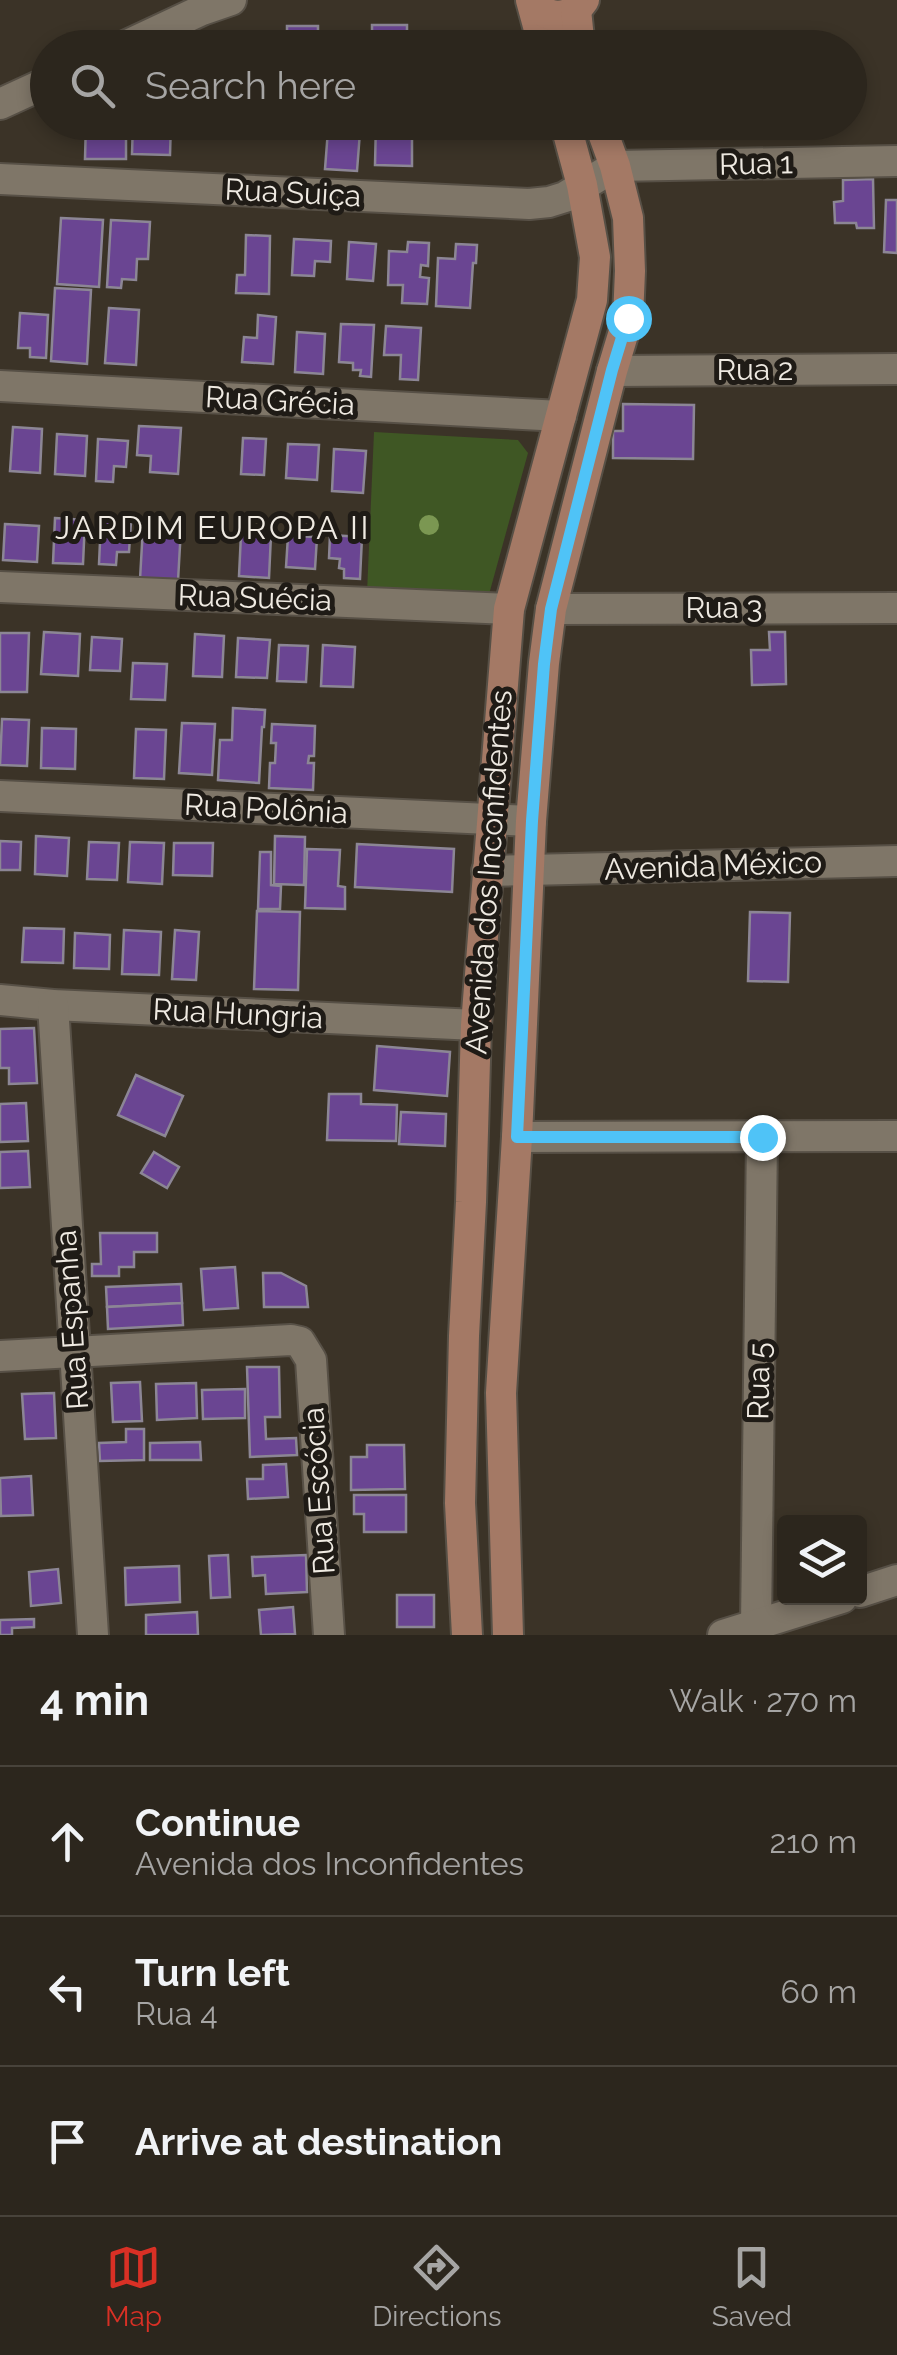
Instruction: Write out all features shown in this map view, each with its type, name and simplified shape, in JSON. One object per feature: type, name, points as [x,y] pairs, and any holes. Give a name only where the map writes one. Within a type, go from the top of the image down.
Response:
[{"type":"street","points":[[159,30],[231,0]]},
{"type":"street","points":[[532,0],[550,16],[560,17],[580,5]]},
{"type":"street","points":[[532,0],[540,30]]},
{"type":"street","points":[[0,104],[30,90]]},
{"type":"street","name":"Avenida dos Inconfidentes","points":[[466,1635],[460,1485],[476,1026],[509,609],[592,300],[595,257],[570,140]]},
{"type":"street","name":"Avenida dos Inconfidentes","points":[[508,1635],[500,1392],[544,664],[551,609],[628,318],[628,218],[606,140]]},
{"type":"street","name":"Rua 1","points":[[615,166],[897,161]]},
{"type":"street","name":"Rua Suiça","points":[[0,179],[528,204],[565,197],[615,166]]},
{"type":"street","name":"Rua 2","points":[[612,370],[897,368]]},
{"type":"street","name":"Rua Grécia","points":[[0,386],[560,416]]},
{"type":"street","name":"Rua Suécia","points":[[0,587],[509,609]]},
{"type":"street","name":"Rua 3","points":[[551,609],[897,608]]},
{"type":"street","name":"Rua Polônia","points":[[0,796],[532,821]]},
{"type":"street","name":"Avenida México","points":[[487,871],[897,860]]},
{"type":"street","name":"Rua Hungria","points":[[0,1000],[476,1026]]},
{"type":"street","name":"Rua Espanha","points":[[52,1005],[92,1635]]},
{"type":"street","points":[[517,1137],[897,1136]]},
{"type":"street","name":"Rua 5","points":[[734,1632],[762,1137]]},
{"type":"street","name":"Rua Escócia","points":[[74,1353],[300,1342],[311,1360],[329,1635]]},
{"type":"street","points":[[0,1356],[74,1353]]},
{"type":"street","points":[[867,1590],[897,1580]]},
{"type":"street","points":[[734,1632],[820,1605]]},
{"type":"green space","points":[[374,432],[518,440],[528,453],[488,598],[367,593]]},
{"type":"building","points":[[372,25],[407,25],[407,30],[372,30]]},
{"type":"building","points":[[287,26],[318,26],[318,30],[287,30]]},
{"type":"building","points":[[86,140],[126,140],[126,159],[85,159]]},
{"type":"building","points":[[132,140],[170,140],[170,155],[132,154]]},
{"type":"building","points":[[327,140],[359,140],[357,171],[325,169]]},
{"type":"building","points":[[376,140],[412,140],[412,166],[375,165]]},
{"type":"building","points":[[873,179],[874,228],[835,223],[834,202],[843,201],[843,180]]},
{"type":"building","points":[[886,200],[897,200],[897,253],[884,252]]},
{"type":"building","points":[[61,218],[103,220],[99,287],[57,284]]},
{"type":"building","points":[[111,220],[150,222],[148,259],[137,259],[136,280],[122,279],[121,288],[107,287]]},
{"type":"building","points":[[246,235],[270,236],[269,294],[236,293],[237,275],[245,275]]},
{"type":"building","points":[[294,239],[331,241],[330,262],[315,261],[314,276],[292,275]]},
{"type":"building","points":[[349,242],[376,244],[373,281],[347,279]]},
{"type":"building","points":[[408,242],[429,243],[428,266],[421,265],[420,277],[429,278],[427,304],[402,303],[403,285],[388,285],[389,251],[407,252]]},
{"type":"building","points":[[456,244],[477,245],[470,308],[436,306],[438,258],[455,259]]},
{"type":"building","points":[[55,288],[91,290],[87,364],[51,361]]},
{"type":"building","points":[[109,308],[139,310],[136,365],[105,363]]},
{"type":"building","points":[[20,313],[48,315],[46,358],[30,357],[30,348],[18,348]]},
{"type":"building","points":[[258,315],[276,317],[273,364],[242,362],[244,337],[257,338]]},
{"type":"building","points":[[341,324],[374,325],[371,377],[360,376],[361,370],[353,370],[353,363],[339,362]]},
{"type":"building","points":[[386,326],[421,328],[418,380],[400,379],[401,355],[384,355]]},
{"type":"building","points":[[297,332],[325,334],[323,374],[295,372]]},
{"type":"building","points":[[623,404],[694,405],[693,459],[613,458],[613,431],[623,431]]},
{"type":"building","points":[[139,426],[181,428],[178,474],[150,472],[151,456],[137,455]]},
{"type":"building","points":[[13,427],[42,429],[40,473],[10,471]]},
{"type":"building","points":[[57,434],[87,436],[85,476],[55,474]]},
{"type":"building","points":[[243,438],[266,439],[264,475],[241,474]]},
{"type":"building","points":[[98,439],[128,441],[126,467],[114,466],[113,482],[96,481]]},
{"type":"building","points":[[288,444],[319,445],[317,480],[286,478]]},
{"type":"building","points":[[334,449],[366,451],[363,493],[332,491]]},
{"type":"building","points":[[55,518],[85,520],[83,564],[53,563]]},
{"type":"building","points":[[101,520],[131,522],[129,552],[117,552],[116,565],[99,564]]},
{"type":"building","points":[[5,524],[39,526],[37,562],[3,560]]},
{"type":"building","points":[[143,527],[181,528],[178,581],[140,579]]},
{"type":"building","points":[[241,534],[271,535],[269,578],[239,576]]},
{"type":"building","points":[[330,535],[362,537],[360,579],[344,578],[340,559],[329,558]]},
{"type":"building","points":[[288,536],[317,537],[315,569],[286,567]]},
{"type":"building","points":[[44,632],[80,634],[78,676],[41,674]]},
{"type":"building","points":[[769,632],[785,632],[786,684],[752,685],[751,650],[770,650]]},
{"type":"building","points":[[0,633],[29,633],[27,692],[0,692]]},
{"type":"building","points":[[195,634],[224,636],[222,677],[193,676]]},
{"type":"building","points":[[92,637],[122,639],[120,671],[90,670]]},
{"type":"building","points":[[238,638],[270,640],[267,678],[236,677]]},
{"type":"building","points":[[279,645],[308,646],[306,682],[277,681]]},
{"type":"building","points":[[323,645],[355,647],[353,687],[321,686]]},
{"type":"building","points":[[133,663],[167,664],[165,700],[131,699]]},
{"type":"building","points":[[233,708],[265,710],[259,783],[218,780],[220,740],[232,740]]},
{"type":"building","points":[[2,719],[29,720],[27,766],[0,765]]},
{"type":"building","points":[[182,723],[215,724],[212,775],[179,773]]},
{"type":"building","points":[[272,724],[315,726],[314,756],[309,756],[308,763],[314,763],[313,790],[269,788],[276,743],[271,743]]},
{"type":"building","points":[[42,728],[76,729],[75,769],[41,768]]},
{"type":"building","points":[[136,729],[166,730],[164,779],[134,778]]},
{"type":"building","points":[[36,836],[69,838],[67,876],[35,874]]},
{"type":"building","points":[[275,836],[305,837],[304,885],[274,884]]},
{"type":"building","points":[[0,841],[21,842],[20,870],[0,870]]},
{"type":"building","points":[[89,842],[119,843],[117,880],[87,879]]},
{"type":"building","points":[[130,842],[164,843],[162,884],[128,882]]},
{"type":"building","points":[[174,843],[213,843],[212,876],[173,875]]},
{"type":"building","points":[[357,844],[454,849],[452,892],[355,887]]},
{"type":"building","points":[[307,849],[340,850],[338,886],[345,887],[345,909],[305,908]]},
{"type":"building","points":[[260,852],[271,852],[271,885],[281,886],[280,909],[258,909]]},
{"type":"building","points":[[257,911],[300,912],[298,990],[254,989]]},
{"type":"building","points":[[750,912],[790,913],[788,982],[748,981]]},
{"type":"building","points":[[24,928],[64,929],[63,963],[22,962]]},
{"type":"building","points":[[124,930],[161,932],[159,975],[122,974]]},
{"type":"building","points":[[175,930],[199,932],[196,980],[172,979]]},
{"type":"building","points":[[75,933],[110,935],[109,969],[74,968]]},
{"type":"building","points":[[34,1028],[37,1083],[9,1084],[9,1068],[0,1068],[0,1029]]},
{"type":"building","points":[[377,1046],[450,1052],[447,1096],[374,1090]]},
{"type":"building","points":[[136,1075],[183,1096],[165,1136],[118,1115]]},
{"type":"building","points":[[329,1094],[361,1094],[361,1104],[397,1105],[396,1141],[327,1140]]},
{"type":"building","points":[[26,1103],[28,1141],[0,1142],[0,1104]]},
{"type":"building","points":[[401,1112],[446,1114],[445,1146],[399,1144]]},
{"type":"building","points":[[28,1151],[30,1187],[0,1188],[0,1152]]},
{"type":"building","points":[[154,1152],[179,1167],[167,1188],[141,1173]]},
{"type":"building","points":[[100,1233],[157,1233],[157,1252],[134,1252],[134,1267],[119,1267],[119,1276],[92,1276],[92,1264],[101,1264]]},
{"type":"building","points":[[235,1267],[238,1308],[204,1310],[201,1269]]},
{"type":"building","points":[[263,1273],[281,1273],[306,1286],[308,1307],[264,1307]]},
{"type":"building","points":[[181,1284],[182,1303],[107,1307],[106,1287]]},
{"type":"building","points":[[182,1303],[183,1325],[108,1329],[107,1307]]},
{"type":"building","points":[[247,1367],[279,1367],[280,1417],[265,1417],[266,1439],[296,1438],[297,1455],[250,1457]]},
{"type":"building","points":[[140,1382],[142,1421],[113,1422],[111,1383]]},
{"type":"building","points":[[196,1383],[197,1418],[157,1420],[156,1384]]},
{"type":"building","points":[[245,1389],[245,1418],[203,1419],[202,1390]]},
{"type":"building","points":[[54,1393],[56,1438],[25,1439],[22,1394]]},
{"type":"building","points":[[126,1429],[144,1429],[144,1460],[100,1461],[99,1443],[126,1442]]},
{"type":"building","points":[[200,1442],[201,1460],[150,1460],[150,1443]]},
{"type":"building","points":[[367,1445],[404,1445],[405,1489],[351,1490],[351,1457],[367,1457]]},
{"type":"building","points":[[286,1464],[288,1497],[248,1499],[247,1479],[263,1479],[263,1465]]},
{"type":"building","points":[[31,1476],[33,1515],[1,1516],[0,1478]]},
{"type":"building","points":[[354,1495],[406,1495],[406,1532],[364,1532],[364,1514],[354,1514]]},
{"type":"building","points":[[228,1555],[230,1597],[211,1598],[209,1556]]},
{"type":"building","points":[[306,1555],[307,1592],[266,1594],[265,1575],[253,1576],[252,1557]]},
{"type":"building","points":[[179,1566],[180,1602],[126,1605],[125,1568]]},
{"type":"building","points":[[58,1569],[61,1603],[31,1606],[29,1572]]},
{"type":"building","points":[[397,1595],[434,1595],[434,1627],[397,1627]]},
{"type":"building","points":[[293,1607],[295,1634],[261,1635],[259,1610]]},
{"type":"building","points":[[197,1612],[198,1635],[146,1635],[146,1615]]},
{"type":"building","points":[[34,1619],[34,1627],[12,1628],[12,1635],[0,1635],[0,1620]]},
{"type":"district","name":"JARDIM EUROPA II","points":[[213,528]]},
{"type":"route","points":[[628,318],[551,609],[532,821],[517,1137],[762,1137]]}]
